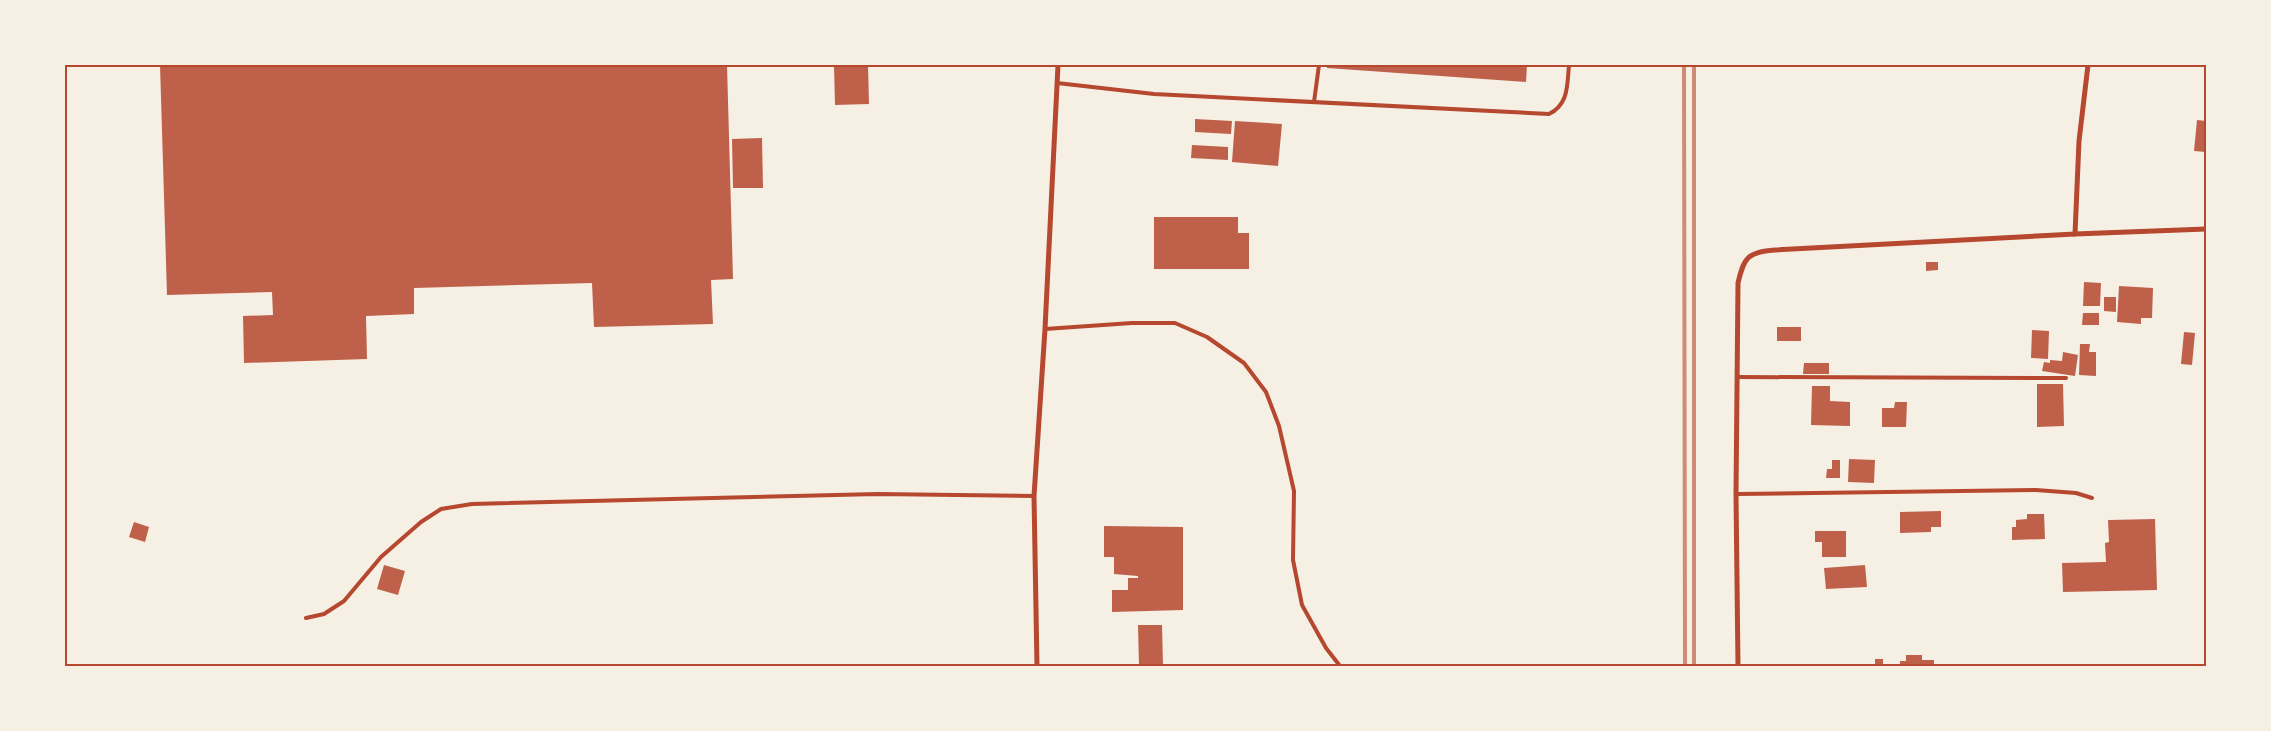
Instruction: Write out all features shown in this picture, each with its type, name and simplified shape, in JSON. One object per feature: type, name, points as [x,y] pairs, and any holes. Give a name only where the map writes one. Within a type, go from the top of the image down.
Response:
[{"type":"street","points":[[1037,666],[1034,496],[1045,329],[1058,65]]},
{"type":"street","points":[[2075,234],[2079,141],[2088,65]]},
{"type":"street","points":[[1738,666],[1737,377],[1738,283],[1742,263],[1756,251],[2206,229]]},
{"type":"lane","points":[[1314,102],[1319,65]]},
{"type":"lane","points":[[1057,83],[1154,94],[1549,114],[1558,109],[1567,96],[1569,65]]},
{"type":"lane","points":[[1045,329],[1132,323],[1175,323],[1207,337],[1244,363],[1266,392],[1279,426],[1294,491],[1293,560],[1302,605],[1326,648],[1340,666]]},
{"type":"lane","points":[[1737,377],[2066,378]]},
{"type":"lane","points":[[1736,494],[2036,490],[2076,493],[2092,498]]},
{"type":"lane","points":[[306,618],[324,614],[344,601],[381,557],[420,522],[441,509],[472,504],[878,494],[1034,496]]},
{"type":"building","points":[[160,65],[727,65],[733,279],[711,280],[713,324],[594,327],[592,283],[414,288],[414,314],[366,316],[367,359],[244,363],[243,316],[273,315],[272,292],[167,295]]},
{"type":"building","points":[[834,65],[868,65],[869,104],[835,105]]},
{"type":"building","points":[[1327,65],[1527,65],[1526,82],[1327,68]]},
{"type":"building","points":[[1195,119],[1232,121],[1231,134],[1195,132]]},
{"type":"building","points":[[2197,120],[2206,121],[2206,152],[2194,151]]},
{"type":"building","points":[[1235,121],[1282,124],[1278,166],[1232,162]]},
{"type":"building","points":[[762,138],[763,188],[733,188],[732,139]]},
{"type":"building","points":[[1192,145],[1228,147],[1228,160],[1191,158]]},
{"type":"building","points":[[1154,217],[1238,217],[1238,233],[1249,233],[1249,269],[1154,269]]},
{"type":"building","points":[[1926,262],[1938,262],[1938,270],[1926,271]]},
{"type":"building","points":[[2084,282],[2101,283],[2100,306],[2083,306]]},
{"type":"building","points":[[2119,286],[2153,288],[2152,318],[2141,318],[2141,324],[2117,322]]},
{"type":"building","points":[[2104,297],[2116,297],[2116,312],[2104,311]]},
{"type":"building","points":[[2083,313],[2099,313],[2099,325],[2082,325]]},
{"type":"building","points":[[1777,327],[1801,327],[1801,341],[1777,341]]},
{"type":"building","points":[[2032,330],[2049,331],[2048,359],[2031,358]]},
{"type":"building","points":[[2184,332],[2195,333],[2192,365],[2181,364]]},
{"type":"building","points":[[2080,344],[2090,344],[2089,352],[2096,352],[2096,376],[2079,375]]},
{"type":"building","points":[[2063,352],[2078,355],[2075,376],[2042,371],[2044,362],[2050,363],[2050,360],[2062,361]]},
{"type":"building","points":[[1804,363],[1829,363],[1829,374],[1803,374]]},
{"type":"building","points":[[2037,384],[2063,384],[2064,426],[2037,427]]},
{"type":"building","points":[[1812,386],[1830,386],[1830,401],[1850,402],[1850,426],[1811,425]]},
{"type":"building","points":[[1895,402],[1907,402],[1906,427],[1882,427],[1882,408],[1894,408]]},
{"type":"building","points":[[1849,459],[1875,460],[1874,483],[1848,482]]},
{"type":"building","points":[[1832,460],[1840,460],[1840,478],[1826,478],[1827,469],[1832,469]]},
{"type":"building","points":[[1941,511],[1941,527],[1931,527],[1931,532],[1900,533],[1900,512]]},
{"type":"building","points":[[2027,514],[2044,514],[2045,539],[2012,540],[2012,527],[2016,527],[2016,520],[2027,519]]},
{"type":"building","points":[[2155,519],[2157,590],[2063,592],[2062,563],[2106,562],[2105,543],[2109,542],[2108,520]]},
{"type":"building","points":[[134,522],[149,527],[145,542],[129,537]]},
{"type":"building","points":[[1104,526],[1183,527],[1183,610],[1112,612],[1112,590],[1128,590],[1128,578],[1138,578],[1138,576],[1114,574],[1114,557],[1104,557]]},
{"type":"building","points":[[1815,531],[1846,531],[1846,557],[1822,557],[1822,542],[1815,542]]},
{"type":"building","points":[[384,565],[405,571],[398,595],[377,589]]},
{"type":"building","points":[[1865,565],[1867,587],[1826,589],[1824,568]]},
{"type":"building","points":[[1138,625],[1162,625],[1163,666],[1139,666]]},
{"type":"building","points":[[1906,655],[1922,655],[1922,660],[1934,660],[1934,666],[1900,666],[1900,661],[1906,661]]},
{"type":"building","points":[[1875,659],[1883,659],[1883,666],[1875,666]]},
{"type":"railway","points":[[1684,65],[1685,666]]},
{"type":"railway","points":[[1694,65],[1694,666]]}]
